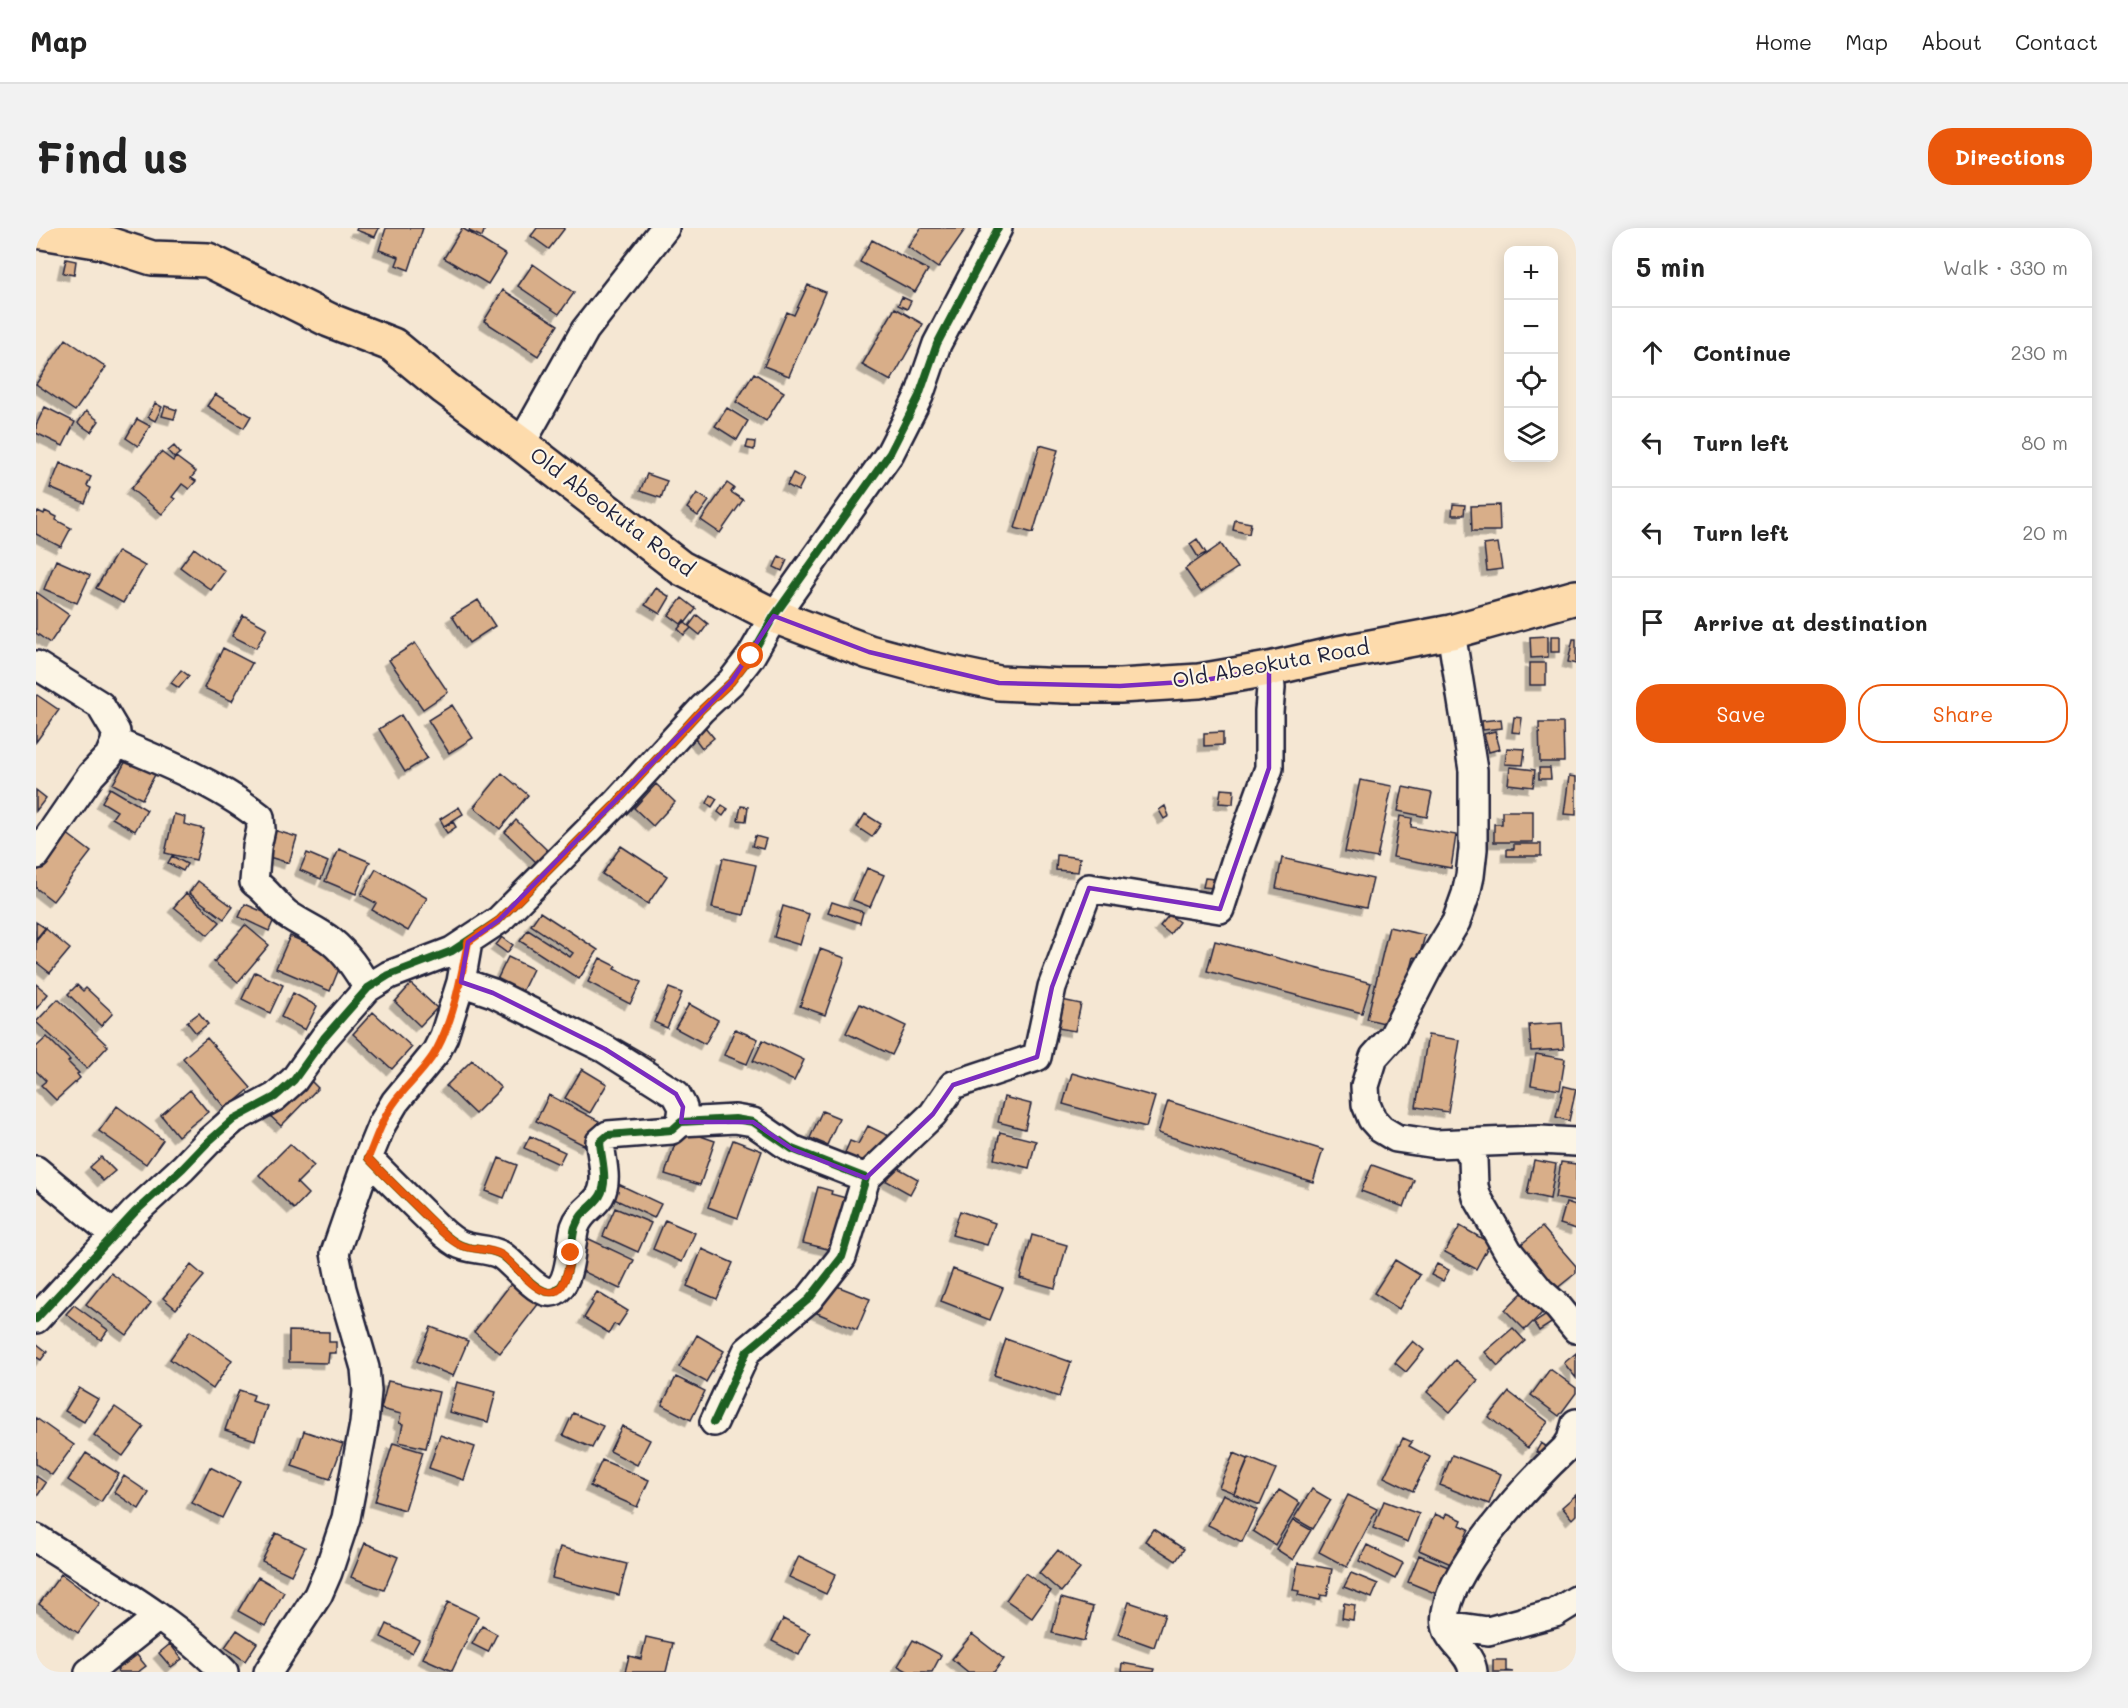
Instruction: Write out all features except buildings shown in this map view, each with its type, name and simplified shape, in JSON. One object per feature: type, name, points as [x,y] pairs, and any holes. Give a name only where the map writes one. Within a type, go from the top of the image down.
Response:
[{"type":"highway","name":"Old Abeokuta Road","points":[[36,231],[102,242],[152,258],[208,260],[329,320],[393,345],[445,388],[522,444],[681,568],[774,616],[869,652],[932,669],[999,683],[1065,686],[1120,686],[1199,681],[1451,632],[1576,597]]},
{"type":"street","points":[[522,444],[585,330],[665,228]]},
{"type":"street","points":[[36,1319],[135,1212],[234,1119],[256,1109],[288,1086],[324,1038],[368,988],[389,975],[452,951],[499,920],[616,803],[702,709],[731,682],[751,656],[774,616],[890,453],[919,396],[937,344],[998,228]]},
{"type":"street","points":[[1451,632],[1473,770],[1473,849],[1470,876],[1456,922],[1428,968],[1393,1036],[1374,1057],[1365,1086],[1366,1104],[1372,1119],[1381,1130],[1396,1138],[1436,1144],[1540,1140],[1576,1142]]},
{"type":"street","points":[[36,665],[100,705],[116,732],[115,742],[109,756],[91,775],[36,855]]},
{"type":"street","points":[[714,1422],[747,1351],[808,1299],[842,1257],[866,1178],[933,1114],[953,1085],[1037,1057],[1052,987],[1089,888],[1220,909],[1269,768],[1271,688],[1269,669]]},
{"type":"street","points":[[115,742],[158,759],[193,777],[250,808],[260,817],[261,829],[254,882],[265,890],[286,913],[304,926],[329,939],[347,955],[368,988]]},
{"type":"street","points":[[268,1672],[318,1595],[337,1548],[346,1518],[364,1424],[367,1391],[365,1368],[342,1289],[335,1253],[382,1124],[395,1102],[436,1052],[444,1036],[460,982],[468,942]]},
{"type":"street","points":[[460,982],[493,993],[605,1049],[676,1094],[683,1107],[681,1122]]},
{"type":"street","points":[[368,1158],[447,1237],[464,1247],[490,1250],[501,1255],[529,1281],[552,1293],[557,1290],[568,1272],[573,1235],[578,1219],[600,1196],[604,1185],[600,1142],[608,1135],[672,1130],[681,1122],[735,1119],[753,1122],[792,1149],[866,1178]]},
{"type":"street","points":[[1460,1143],[1466,1145],[1473,1159],[1474,1186],[1477,1197],[1508,1251],[1576,1329]]},
{"type":"street","points":[[36,1170],[114,1235]]},
{"type":"street","points":[[1473,1672],[1464,1652],[1451,1638],[1446,1625],[1449,1604],[1460,1573],[1490,1531],[1566,1448],[1576,1423]]},
{"type":"street","points":[[36,1538],[158,1617],[211,1658],[224,1672]]},
{"type":"street","points":[[1446,1625],[1488,1631],[1555,1612],[1576,1600]]},
{"type":"street","points":[[89,1672],[158,1617]]},
{"type":"highlighted area","points":[[774,616],[869,652],[999,683],[1120,686],[1199,681],[1269,669],[1269,768],[1220,909],[1089,888],[1052,987],[1037,1057],[953,1085],[933,1114],[866,1178],[792,1149],[753,1122],[681,1122],[683,1107],[676,1094],[605,1049],[493,993],[461,982],[468,942],[499,920],[731,682]]},
{"type":"cycle path","points":[[36,1319],[135,1212],[208,1142],[234,1119],[275,1097],[294,1080],[324,1038],[368,988],[389,975],[452,951],[499,920],[616,803],[702,709],[731,682],[751,656],[774,616],[890,453],[919,396],[937,344],[998,228]]},
{"type":"cycle path","points":[[368,1158],[448,1237],[462,1245],[501,1255],[534,1285],[549,1292],[555,1291],[565,1280],[577,1222],[603,1190],[604,1177],[600,1142],[608,1135],[672,1130],[681,1122],[735,1119],[753,1122],[792,1149],[866,1178],[842,1257],[809,1299],[747,1351],[714,1422]]},
{"type":"route","points":[[571,1253],[568,1272],[563,1282],[552,1293],[545,1291],[529,1281],[501,1255],[490,1250],[464,1247],[447,1237],[368,1158],[382,1124],[395,1102],[436,1052],[444,1036],[460,982],[468,942],[499,920],[616,803],[702,709],[731,682],[751,656]]}]
